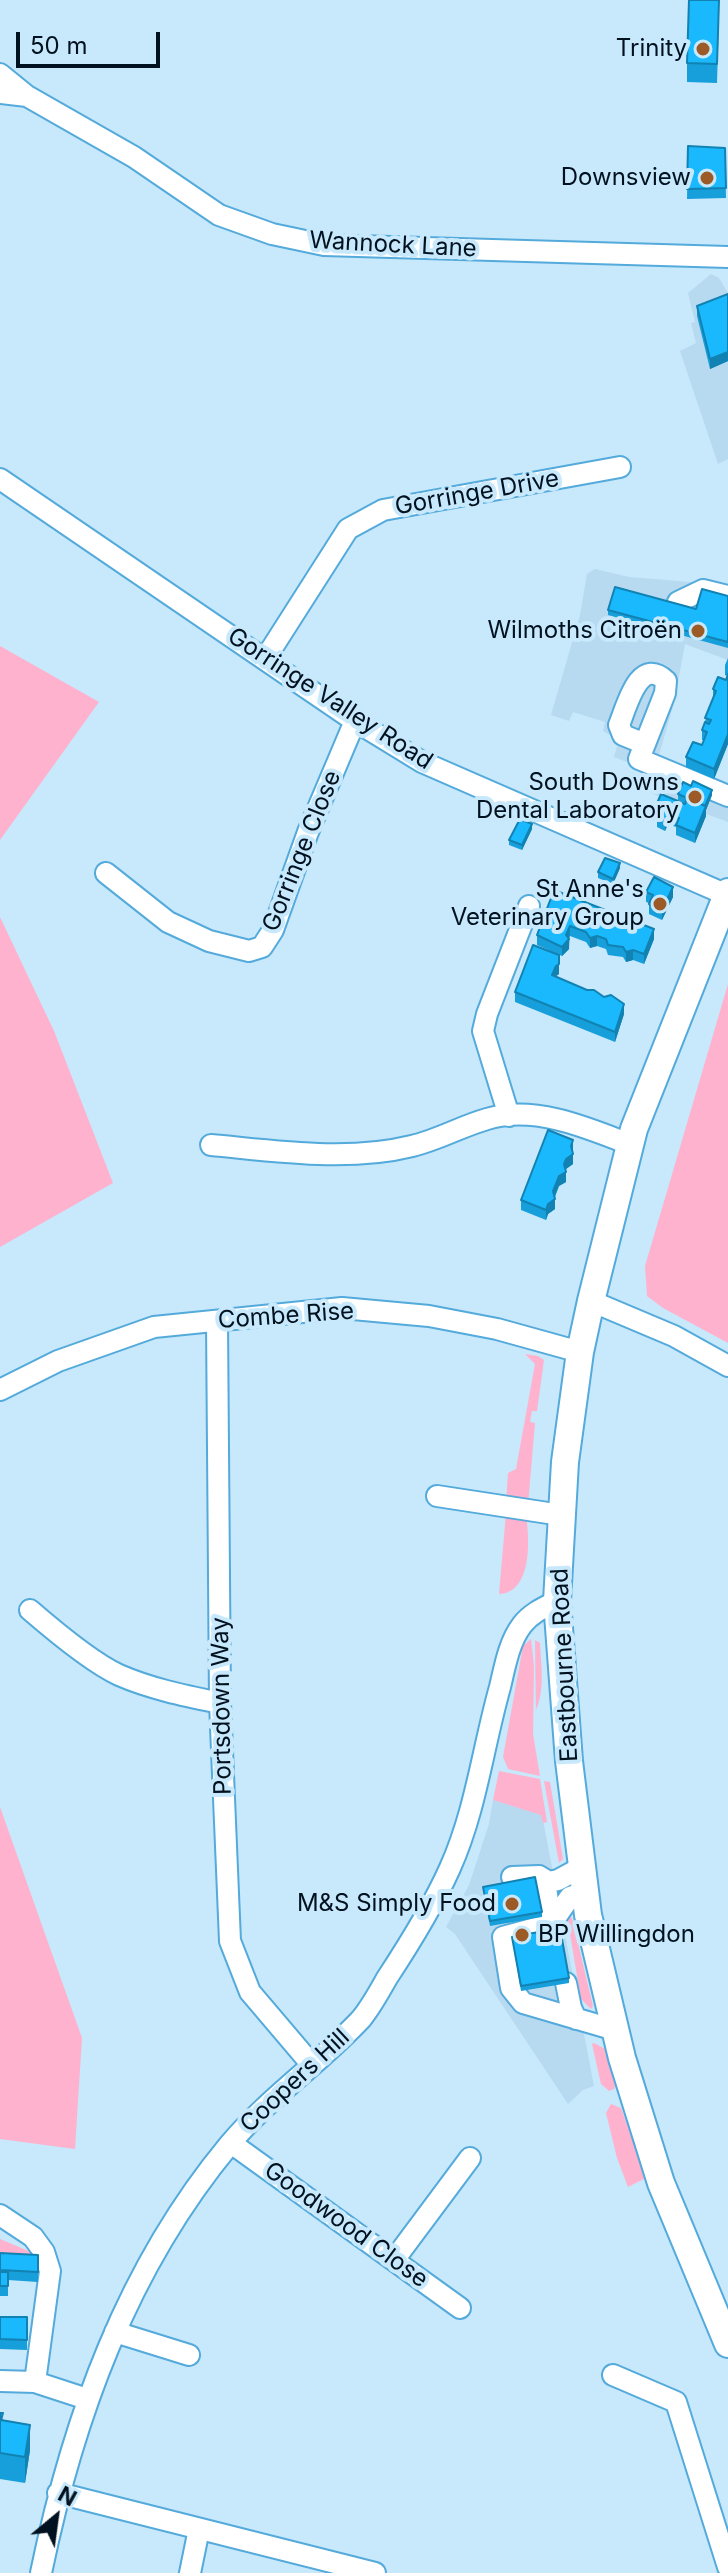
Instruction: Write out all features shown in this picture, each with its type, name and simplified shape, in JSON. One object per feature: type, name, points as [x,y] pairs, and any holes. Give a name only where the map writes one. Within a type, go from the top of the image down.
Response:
[{"type":"main road","name":"Eastbourne Road","points":[[727,894],[629,1144],[591,1301],[580,1352],[561,1515],[557,1601],[569,1761],[588,1915],[615,2030],[661,2183],[722,2314],[728,2344]]},
{"type":"street","points":[[0,74],[27,96]]},
{"type":"street","name":"Wannock Lane","points":[[0,93],[27,96],[134,157],[219,215],[272,234],[324,245],[728,257]]},
{"type":"street","name":"Gorringe Drive","points":[[265,659],[348,529],[383,510],[620,467]]},
{"type":"street","name":"Gorringe Valley Road","points":[[0,479],[355,721],[422,762],[727,894]]},
{"type":"street","points":[[678,602],[703,590],[728,596]]},
{"type":"street","name":"Gorringe Close","points":[[106,873],[168,922],[209,941],[249,951],[262,947],[273,930],[308,832],[355,721]]},
{"type":"street","points":[[645,744],[639,759],[728,796]]},
{"type":"street","points":[[509,1116],[483,1031],[529,906]]},
{"type":"street","points":[[211,1145],[300,1153],[367,1152],[413,1146],[490,1118],[509,1116],[561,1120],[629,1144]]},
{"type":"street","points":[[591,1301],[674,1336],[728,1366]]},
{"type":"street","name":"Combe Rise","points":[[0,1390],[58,1361],[154,1327],[342,1308],[429,1316],[497,1329],[580,1352]]},
{"type":"street","name":"Portsdown Way","points":[[217,1321],[220,1703],[230,1941],[250,1992],[312,2065]]},
{"type":"street","points":[[437,1496],[561,1515]]},
{"type":"street","name":"Coopers Hill","points":[[41,2573],[58,2493],[87,2399],[115,2332],[155,2252],[194,2190],[231,2143],[362,2017],[409,1943],[450,1868],[474,1802],[493,1711],[514,1639],[527,1620],[557,1601]]},
{"type":"street","points":[[30,1610],[54,1631],[117,1674],[179,1695],[220,1703]]},
{"type":"street","points":[[539,1876],[546,1887],[548,1928]]},
{"type":"street","points":[[512,1877],[539,1876],[549,1882],[584,1880]]},
{"type":"street","points":[[584,1880],[548,1928],[503,1937],[511,1988],[523,2003],[615,2030]]},
{"type":"street","points":[[553,2013],[556,1985],[576,2019]]},
{"type":"street","name":"Goodwood Close","points":[[231,2143],[460,2308]]},
{"type":"street","points":[[394,2260],[470,2158]]},
{"type":"street","points":[[0,2215],[33,2237],[44,2252],[50,2271],[35,2382]]},
{"type":"street","points":[[115,2332],[189,2355]]},
{"type":"street","points":[[613,2375],[676,2402],[728,2567]]},
{"type":"street","points":[[0,2381],[35,2382],[87,2399]]},
{"type":"street","points":[[58,2493],[375,2573]]},
{"type":"street","points":[[190,2573],[199,2529]]},
{"type":"shaded area","points":[[711,274],[719,278],[728,293],[728,459],[718,464],[680,351],[696,343],[688,293]]},
{"type":"shaded area","points":[[595,569],[629,577],[728,585],[728,660],[685,644],[674,703],[657,762],[728,786],[728,822],[650,793],[658,774],[614,757],[619,740],[603,731],[605,722],[573,712],[569,721],[551,715],[580,615],[587,574]]},
{"type":"shaded area","points":[[0,646],[99,702],[0,840]]},
{"type":"shaded area","points":[[0,917],[54,1031],[113,1183],[0,1247]]},
{"type":"shaded area","points":[[728,984],[728,1343],[647,1296],[645,1266]]},
{"type":"shaded area","points":[[525,1354],[544,1360],[537,1411],[532,1411],[530,1422],[535,1423],[528,1505],[506,1504],[508,1473],[516,1469],[535,1364]]},
{"type":"shaded area","points":[[506,1513],[526,1516],[528,1551],[518,1585],[499,1594]]},
{"type":"shaded area","points":[[531,1639],[534,1666],[533,1734],[540,1776],[508,1769],[503,1757],[523,1646]]},
{"type":"shaded area","points":[[535,1640],[540,1643],[542,1677],[536,1710]]},
{"type":"shaded area","points":[[499,1771],[540,1779],[547,1822],[543,1823],[541,1815],[493,1800]]},
{"type":"shaded area","points":[[544,1781],[550,1782],[563,1859],[559,1863]]},
{"type":"shaded area","points":[[493,1800],[542,1815],[594,2086],[583,2090],[568,2104],[455,1934],[446,1927],[469,1885],[489,1824]]},
{"type":"shaded area","points":[[0,1807],[82,2038],[75,2149],[0,2139]]},
{"type":"shaded area","points":[[567,1916],[572,1918],[593,2006],[591,2009],[581,1999]]},
{"type":"shaded area","points":[[594,2043],[607,2050],[616,2082],[614,2089],[609,2091],[601,2084]]},
{"type":"shaded area","points":[[611,2104],[621,2108],[646,2178],[628,2187],[606,2113]]},
{"type":"shaded area","points":[[0,2239],[38,2255],[0,2263]]},
{"type":"building","name":"Trinity","points":[[689,0],[719,0],[717,64],[687,63]]},
{"type":"building","name":"Downsview","points":[[688,146],[725,148],[726,188],[687,189]]},
{"type":"building","points":[[728,294],[728,352],[710,359],[697,306]]},
{"type":"building","name":"Wilmoths Citroën","points":[[615,587],[696,609],[702,589],[728,596],[728,642],[608,610]]},
{"type":"building","points":[[728,674],[728,734],[714,769],[686,757],[693,742],[702,745],[707,732],[702,730],[705,722],[709,724],[711,720],[705,718],[716,691],[713,689],[718,677],[726,680]]},
{"type":"building","name":"South Downs Dental Laboratory","points":[[693,781],[712,790],[705,806],[678,794],[683,782],[691,786]]},
{"type":"building","points":[[661,794],[685,804],[687,799],[706,806],[695,833],[676,825],[679,818],[668,814],[665,821],[657,817],[660,810],[655,808]]},
{"type":"building","points":[[520,819],[532,824],[522,845],[509,840]]},
{"type":"building","points":[[605,858],[620,863],[613,879],[598,872]]},
{"type":"building","points":[[654,877],[673,887],[662,910],[649,904],[653,895],[646,892]]},
{"type":"building","points":[[554,890],[654,929],[644,954],[633,950],[626,952],[623,947],[608,945],[606,939],[597,936],[590,938],[586,932],[570,926],[566,935],[569,939],[562,947],[537,935]]},
{"type":"building","points":[[533,945],[559,955],[559,964],[552,975],[594,990],[604,997],[611,995],[624,1004],[615,1032],[515,992]]},
{"type":"building","points":[[548,1130],[573,1140],[573,1154],[566,1159],[566,1172],[559,1176],[553,1191],[555,1199],[546,1210],[521,1200]]},
{"type":"building","name":"M&S Simply Food","points":[[535,1877],[542,1912],[490,1921],[483,1887]]},
{"type":"building","points":[[560,1928],[569,1978],[521,1986],[512,1937]]},
{"type":"building","points":[[0,2253],[38,2255],[38,2272],[0,2270]]},
{"type":"building","points":[[0,2272],[8,2272],[8,2286],[0,2286]]},
{"type":"building","points":[[0,2317],[27,2317],[27,2340],[0,2339]]},
{"type":"building","points":[[0,2413],[3,2413],[1,2420],[30,2425],[25,2457],[0,2453]]},
{"type":"place","name":"Trinity","points":[[703,49]]},
{"type":"place","name":"Downsview","points":[[707,178]]},
{"type":"place","name":"Wilmoths Citroën","points":[[698,631]]},
{"type":"place","name":"South Downs Dental Laboratory","points":[[695,797]]},
{"type":"place","name":"St Anne's Veterinary Group","points":[[660,904]]},
{"type":"place","name":"M&S Simply Food","points":[[512,1904]]},
{"type":"place","name":"BP Willingdon","points":[[522,1935]]}]
